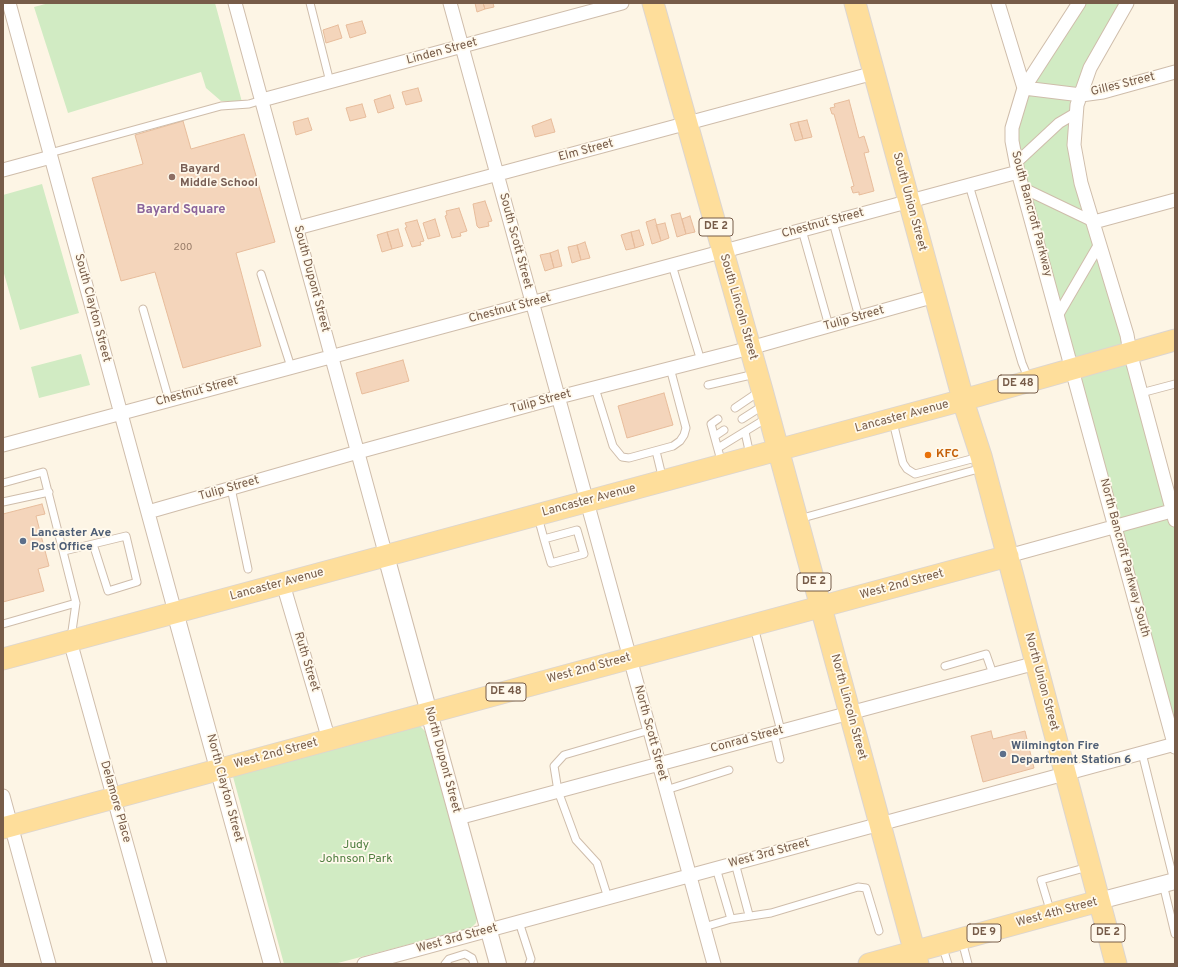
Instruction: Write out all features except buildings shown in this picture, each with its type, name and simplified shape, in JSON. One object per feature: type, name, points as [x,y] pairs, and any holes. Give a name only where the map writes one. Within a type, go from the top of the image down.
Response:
[{"type":"main road","name":"South Lincoln Street","points":[[653,3],[778,450]]},
{"type":"main road","name":"South Union Street","points":[[855,3],[964,400]]},
{"type":"main road","name":"Lancaster Avenue","points":[[3,659],[664,481],[720,457],[750,458],[892,420],[1029,380],[1175,340]]},
{"type":"main road","name":"North Union Street","points":[[964,400],[983,462],[1116,964]]},
{"type":"main road","name":"North Lincoln Street","points":[[778,450],[916,958]]},
{"type":"main road","name":"West 2nd Street","points":[[7,827],[1008,556]]},
{"type":"main road","name":"West 4th Street","points":[[869,964],[916,958],[952,942],[1099,901]]},
{"type":"street","name":"South Clayton Street","points":[[9,3],[175,612]]},
{"type":"street","name":"South Dupont Street","points":[[235,3],[386,556]]},
{"type":"street","name":"South Scott Street","points":[[450,3],[587,502]]},
{"type":"street","name":"Linden Street","points":[[262,100],[622,3]]},
{"type":"street","points":[[998,3],[1024,88]]},
{"type":"street","name":"South Bancroft Parkway","points":[[1072,368],[1017,167],[1012,141],[1012,128],[1024,88],[1079,3]]},
{"type":"street","points":[[1127,3],[1090,68],[1076,113],[1074,145],[1081,183],[1127,335],[1130,352],[1174,513]]},
{"type":"street","name":"Gilles Street","points":[[1024,88],[1081,96],[1103,92],[1175,72]]},
{"type":"street","name":"Elm Street","points":[[297,228],[874,74]]},
{"type":"street","points":[[1017,167],[1059,123],[1076,113]]},
{"type":"street","points":[[3,170],[50,155]]},
{"type":"street","name":"Chestnut Street","points":[[3,445],[969,185],[1017,167]]},
{"type":"street","points":[[1023,188],[1094,222],[1175,200]]},
{"type":"street","points":[[1058,315],[1100,243]]},
{"type":"street","name":"Tulip Street","points":[[148,512],[558,397],[750,348],[935,296]]},
{"type":"street","name":"North Bancroft Parkway South","points":[[1072,368],[1175,745]]},
{"type":"street","name":"North Scott Street","points":[[587,502],[714,964]]},
{"type":"street","name":"West 2nd Street","points":[[1008,556],[1115,527],[1174,513]]},
{"type":"street","name":"North Dupont Street","points":[[386,556],[498,964]]},
{"type":"street","name":"Ruth Street","points":[[283,584],[329,740]]},
{"type":"street","name":"North Clayton Street","points":[[175,612],[272,964]]},
{"type":"street","name":"Delamore Place","points":[[70,641],[160,964]]},
{"type":"street","name":"Conrad Street","points":[[458,818],[849,713],[944,682],[993,674],[1036,663]]},
{"type":"street","name":"West 3rd Street","points":[[364,964],[1175,745]]},
{"type":"street","points":[[3,796],[7,827],[49,964]]},
{"type":"street","name":"West 4th Street","points":[[1099,901],[1171,882]]},
{"type":"lane","points":[[310,3],[330,82]]},
{"type":"lane","points":[[50,155],[221,106],[249,104],[262,100]]},
{"type":"lane","points":[[969,185],[1022,362],[1029,380]]},
{"type":"lane","points":[[833,222],[859,317]]},
{"type":"lane","points":[[802,230],[829,326]]},
{"type":"lane","points":[[672,265],[701,360]]},
{"type":"lane","points":[[261,274],[291,367]]},
{"type":"lane","points":[[143,309],[169,400]]},
{"type":"lane","points":[[595,388],[609,438],[617,453],[622,457],[629,458],[656,451],[673,446],[680,441],[686,428],[670,368]]},
{"type":"lane","points":[[1141,393],[1175,384]]},
{"type":"lane","points":[[708,385],[763,396]]},
{"type":"lane","points":[[735,408],[763,396]]},
{"type":"lane","points":[[742,419],[763,396]]},
{"type":"lane","points":[[720,457],[744,432],[763,396]]},
{"type":"lane","points":[[718,419],[711,424],[720,457]]},
{"type":"lane","points":[[892,420],[903,463],[907,469],[915,474],[983,462]]},
{"type":"lane","points":[[715,436],[724,430]]},
{"type":"lane","points":[[744,432],[750,458]]},
{"type":"lane","points":[[656,451],[664,481]]},
{"type":"lane","points":[[797,520],[983,462]]},
{"type":"lane","points":[[3,483],[43,472],[76,603],[70,641]]},
{"type":"lane","points":[[231,488],[248,569]]},
{"type":"lane","points":[[3,502],[48,492]]},
{"type":"lane","points":[[537,515],[544,539],[551,563],[584,554],[577,530],[544,539]]},
{"type":"lane","points":[[64,551],[126,536],[137,582],[108,591],[93,544]]},
{"type":"lane","points":[[3,624],[76,603]]},
{"type":"lane","points":[[753,625],[778,732],[780,759]]},
{"type":"lane","points":[[945,666],[986,654],[993,674]]},
{"type":"lane","points":[[608,898],[597,863],[576,840],[558,791],[554,766],[564,755],[650,730]]},
{"type":"lane","points":[[1142,753],[1171,882],[1175,934]]},
{"type":"lane","points":[[666,790],[729,770]]},
{"type":"lane","points":[[735,863],[749,915]]},
{"type":"lane","points":[[1051,914],[1040,880],[1090,867]]},
{"type":"lane","points":[[716,868],[731,919]]},
{"type":"lane","points":[[704,927],[749,915],[771,913],[858,887],[866,888],[879,931]]},
{"type":"lane","points":[[519,922],[531,959],[529,964]]},
{"type":"lane","points":[[948,964],[952,942]]},
{"type":"lane","points":[[952,942],[968,964]]},
{"type":"lane","points":[[445,964],[450,959],[466,954],[472,958],[474,964]]},
{"type":"green space","points":[[49,3],[215,3],[242,102],[221,101],[206,88],[201,72],[68,113],[34,7]]},
{"type":"green space","points":[[1079,3],[1127,3],[1090,68],[1074,145],[1175,520],[1175,747],[1018,172],[1016,110]]},
{"type":"green space","points":[[42,184],[79,313],[20,330],[3,270],[3,195]]},
{"type":"green space","points":[[81,354],[90,385],[39,398],[31,367]]},
{"type":"green space","name":"Judy Johnson Park","points":[[418,724],[425,731],[477,918],[476,923],[471,928],[334,964],[284,964],[232,773]]},
{"type":"place","name":"Bayard Middle School","points":[[172,177]]},
{"type":"place","name":"KFC","points":[[928,455]]},
{"type":"place","name":"Lancaster Ave Post Office","points":[[23,541]]},
{"type":"place","name":"Wilmington Fire Department Station 6","points":[[1003,754]]},
{"type":"district","name":"Bayard Square","points":[[181,210]]}]
